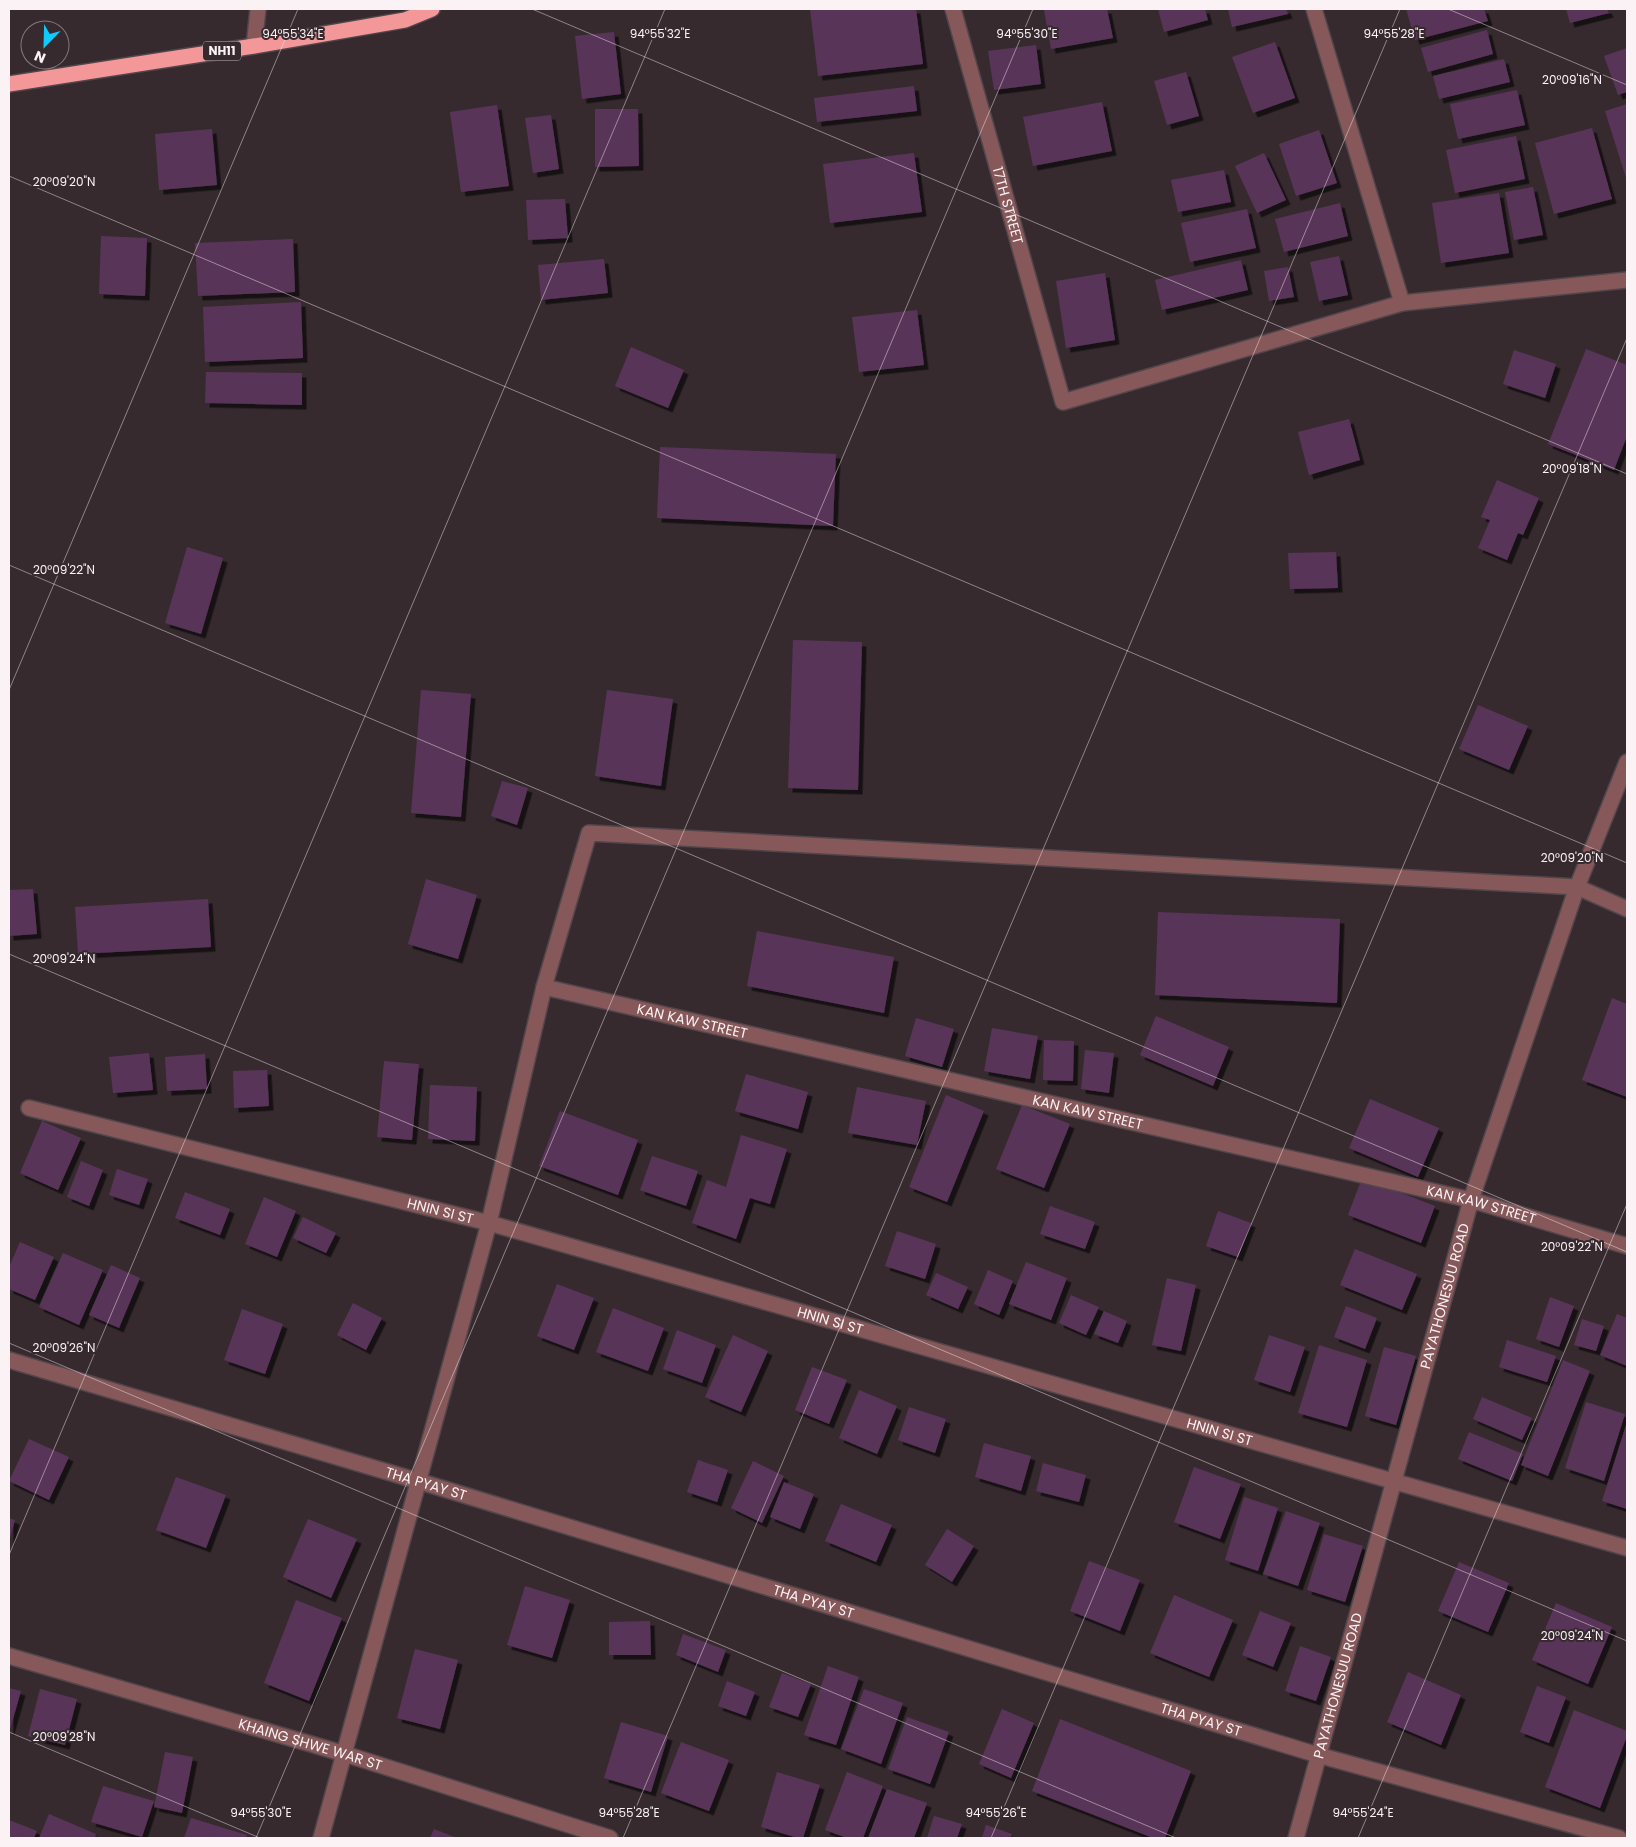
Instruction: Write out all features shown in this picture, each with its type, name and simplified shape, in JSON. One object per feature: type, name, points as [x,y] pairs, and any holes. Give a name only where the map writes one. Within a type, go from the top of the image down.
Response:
[{"type":"highway","name":"NH11","points":[[9,84],[254,46],[405,20],[432,9]]},
{"type":"street","points":[[254,46],[258,9]]},
{"type":"street","name":"17TH STREET","points":[[953,9],[1063,402],[1402,303]]},
{"type":"street","points":[[1314,9],[1402,303],[1627,280]]},
{"type":"street","name":"PAYATHONESUU ROAD","points":[[1296,1838],[1392,1482],[1471,1200],[1577,887],[1627,762]]},
{"type":"street","points":[[321,1838],[489,1223],[544,987],[589,833],[1577,887],[1627,909]]},
{"type":"street","name":"KAN KAW STREET","points":[[544,987],[1471,1200],[1627,1246]]},
{"type":"street","name":"HNIN SI ST","points":[[29,1108],[489,1223],[1627,1548]]},
{"type":"street","name":"THA PYAY ST","points":[[9,1360],[418,1481],[1318,1755],[1618,1838]]},
{"type":"street","name":"KHAING SHWE WAR ST","points":[[9,1656],[345,1754],[610,1838]]},
{"type":"building","points":[[810,9],[916,9],[923,64],[818,76]]},
{"type":"building","points":[[1107,9],[1113,38],[1051,49],[1044,10]]},
{"type":"building","points":[[1158,9],[1205,9],[1208,20],[1164,32]]},
{"type":"building","points":[[1228,9],[1286,9],[1288,14],[1232,27]]},
{"type":"building","points":[[1406,9],[1484,9],[1488,21],[1415,40]]},
{"type":"building","points":[[1566,9],[1607,9],[1609,13],[1570,23]]},
{"type":"building","points":[[1487,30],[1493,54],[1428,72],[1421,48]]},
{"type":"building","points":[[614,32],[621,94],[582,99],[575,36]]},
{"type":"building","points":[[1275,42],[1295,98],[1253,113],[1232,57]]},
{"type":"building","points":[[1036,45],[1041,84],[994,90],[988,51]]},
{"type":"building","points":[[1627,48],[1627,92],[1618,95],[1604,56]]},
{"type":"building","points":[[1504,59],[1510,82],[1439,99],[1433,76]]},
{"type":"building","points":[[1186,72],[1199,116],[1167,125],[1154,81]]},
{"type":"building","points":[[914,86],[917,111],[817,122],[814,98]]},
{"type":"building","points":[[1517,90],[1525,125],[1458,139],[1450,104]]},
{"type":"building","points":[[1102,102],[1112,151],[1033,166],[1023,117]]},
{"type":"building","points":[[1627,104],[1627,181],[1605,111]]},
{"type":"building","points":[[497,105],[509,186],[461,192],[450,112]]},
{"type":"building","points":[[595,109],[638,109],[639,166],[595,167]]},
{"type":"building","points":[[551,115],[559,169],[533,173],[525,118]]},
{"type":"building","points":[[1592,128],[1612,199],[1554,214],[1535,143]]},
{"type":"building","points":[[212,129],[217,185],[159,190],[155,134]]},
{"type":"building","points":[[1319,130],[1337,183],[1296,196],[1279,144]]},
{"type":"building","points":[[1516,136],[1525,179],[1455,193],[1446,150]]},
{"type":"building","points":[[914,153],[922,212],[830,223],[823,164]]},
{"type":"building","points":[[1264,153],[1286,200],[1257,213],[1235,166]]},
{"type":"building","points":[[1224,170],[1231,202],[1178,212],[1171,180]]},
{"type":"building","points":[[1533,187],[1543,235],[1514,240],[1505,192]]},
{"type":"building","points":[[1499,193],[1509,253],[1441,263],[1432,203]]},
{"type":"building","points":[[565,199],[568,238],[528,240],[526,200]]},
{"type":"building","points":[[1340,203],[1348,236],[1284,252],[1275,219]]},
{"type":"building","points":[[1247,209],[1256,248],[1190,262],[1181,223]]},
{"type":"building","points":[[101,236],[147,238],[145,296],[99,294]]},
{"type":"building","points":[[293,239],[295,292],[198,296],[195,243]]},
{"type":"building","points":[[1339,256],[1348,295],[1319,301],[1310,262]]},
{"type":"building","points":[[604,259],[608,293],[541,300],[538,265]]},
{"type":"building","points":[[1241,260],[1248,290],[1162,310],[1155,280]]},
{"type":"building","points":[[1288,267],[1294,297],[1269,301],[1264,271]]},
{"type":"building","points":[[1105,273],[1115,340],[1066,348],[1056,281]]},
{"type":"building","points":[[301,302],[303,358],[205,362],[203,307]]},
{"type":"building","points":[[917,310],[924,365],[859,372],[852,317]]},
{"type":"building","points":[[631,347],[684,370],[668,408],[615,386]]},
{"type":"building","points":[[1586,349],[1627,365],[1627,436],[1614,470],[1548,444]]},
{"type":"building","points":[[1514,350],[1556,364],[1545,398],[1503,384]]},
{"type":"building","points":[[206,372],[302,373],[302,405],[205,403]]},
{"type":"building","points":[[1349,419],[1360,460],[1309,475],[1298,432]]},
{"type":"building","points":[[660,447],[836,454],[833,526],[657,518]]},
{"type":"building","points":[[1497,480],[1539,498],[1523,535],[1518,533],[1507,560],[1478,548],[1490,520],[1481,517]]},
{"type":"building","points":[[187,547],[223,558],[201,634],[165,623]]},
{"type":"building","points":[[1336,552],[1338,588],[1290,589],[1288,553]]},
{"type":"building","points":[[793,640],[862,642],[858,790],[788,788]]},
{"type":"building","points":[[421,690],[471,694],[461,817],[411,813]]},
{"type":"building","points":[[607,690],[673,699],[661,786],[595,776]]},
{"type":"building","points":[[1478,705],[1528,726],[1509,770],[1459,749]]},
{"type":"building","points":[[502,781],[528,788],[517,825],[491,816]]},
{"type":"building","points":[[426,879],[477,895],[458,959],[408,944]]},
{"type":"building","points":[[33,889],[37,934],[9,936],[9,890]]},
{"type":"building","points":[[208,899],[211,947],[78,954],[75,907]]},
{"type":"building","points":[[1158,912],[1340,919],[1337,1003],[1155,995]]},
{"type":"building","points":[[757,931],[894,957],[884,1013],[747,986]]},
{"type":"building","points":[[1612,998],[1627,1004],[1627,1097],[1582,1080]]},
{"type":"building","points":[[1156,1016],[1229,1047],[1213,1086],[1140,1055]]},
{"type":"building","points":[[916,1018],[954,1029],[942,1067],[905,1056]]},
{"type":"building","points":[[992,1028],[1038,1036],[1030,1079],[984,1071]]},
{"type":"building","points":[[1044,1040],[1074,1041],[1073,1081],[1043,1080]]},
{"type":"building","points":[[1085,1050],[1114,1053],[1109,1093],[1081,1089]]},
{"type":"building","points":[[149,1053],[153,1090],[113,1093],[109,1057]]},
{"type":"building","points":[[205,1054],[207,1089],[167,1091],[165,1057]]},
{"type":"building","points":[[384,1061],[419,1064],[412,1140],[377,1137]]},
{"type":"building","points":[[267,1070],[269,1106],[234,1108],[233,1071]]},
{"type":"building","points":[[746,1074],[808,1092],[798,1129],[735,1111]]},
{"type":"building","points":[[430,1085],[477,1087],[475,1141],[428,1139]]},
{"type":"building","points":[[857,1087],[926,1101],[917,1145],[848,1133]]},
{"type":"building","points":[[946,1095],[984,1111],[947,1202],[909,1187]]},
{"type":"building","points":[[1370,1099],[1439,1128],[1418,1177],[1349,1148]]},
{"type":"building","points":[[1022,1105],[1070,1124],[1044,1188],[996,1169]]},
{"type":"building","points":[[560,1111],[638,1140],[618,1195],[539,1166]]},
{"type":"building","points":[[42,1121],[81,1138],[58,1190],[20,1173]]},
{"type":"building","points":[[741,1135],[787,1149],[770,1204],[750,1198],[736,1239],[692,1223],[707,1180],[726,1187]]},
{"type":"building","points":[[652,1156],[698,1171],[686,1206],[640,1190]]},
{"type":"building","points":[[81,1161],[103,1170],[89,1206],[67,1197]]},
{"type":"building","points":[[117,1169],[148,1179],[139,1205],[109,1195]]},
{"type":"building","points":[[1362,1178],[1435,1206],[1421,1243],[1348,1215]]},
{"type":"building","points":[[185,1192],[230,1209],[220,1235],[175,1218]]},
{"type":"building","points":[[264,1197],[296,1211],[277,1257],[245,1244]]},
{"type":"building","points":[[1050,1206],[1095,1222],[1085,1249],[1040,1234]]},
{"type":"building","points":[[1218,1211],[1251,1223],[1238,1257],[1206,1246]]},
{"type":"building","points":[[303,1217],[336,1233],[326,1253],[293,1238]]},
{"type":"building","points":[[897,1231],[936,1244],[925,1279],[885,1266]]},
{"type":"building","points":[[20,1242],[54,1257],[35,1300],[9,1289],[9,1267]]},
{"type":"building","points":[[1355,1249],[1417,1274],[1402,1310],[1340,1285]]},
{"type":"building","points":[[63,1253],[103,1270],[79,1325],[39,1307]]},
{"type":"building","points":[[1026,1262],[1067,1278],[1051,1320],[1009,1304]]},
{"type":"building","points":[[111,1265],[140,1278],[119,1328],[89,1315]]},
{"type":"building","points":[[988,1270],[1013,1281],[999,1315],[974,1304]]},
{"type":"building","points":[[936,1273],[968,1287],[958,1309],[926,1295]]},
{"type":"building","points":[[1167,1278],[1196,1285],[1181,1351],[1152,1345]]},
{"type":"building","points":[[557,1284],[594,1298],[574,1350],[537,1336]]},
{"type":"building","points":[[1071,1295],[1099,1307],[1086,1335],[1059,1323]]},
{"type":"building","points":[[1550,1297],[1574,1306],[1559,1347],[1536,1339]]},
{"type":"building","points":[[353,1303],[382,1318],[366,1350],[337,1335]]},
{"type":"building","points":[[1346,1306],[1377,1318],[1365,1349],[1334,1337]]},
{"type":"building","points":[[613,1308],[664,1328],[648,1371],[596,1352]]},
{"type":"building","points":[[242,1309],[283,1324],[265,1374],[224,1360]]},
{"type":"building","points":[[1104,1311],[1127,1321],[1118,1343],[1094,1334]]},
{"type":"building","points":[[1617,1314],[1627,1318],[1627,1366],[1600,1355]]},
{"type":"building","points":[[1582,1319],[1604,1326],[1596,1351],[1574,1345]]},
{"type":"building","points":[[677,1330],[716,1345],[702,1383],[663,1369]]},
{"type":"building","points":[[733,1335],[768,1351],[741,1412],[705,1397]]},
{"type":"building","points":[[1269,1335],[1305,1347],[1290,1392],[1254,1380]]},
{"type":"building","points":[[1507,1340],[1556,1356],[1547,1382],[1499,1367]]},
{"type":"building","points":[[1319,1345],[1367,1360],[1347,1427],[1298,1413]]},
{"type":"building","points":[[1384,1347],[1416,1356],[1396,1425],[1365,1416]]},
{"type":"building","points":[[1563,1360],[1590,1371],[1548,1476],[1521,1465]]},
{"type":"building","points":[[812,1367],[847,1380],[829,1424],[795,1410]]},
{"type":"building","points":[[859,1390],[897,1406],[877,1454],[839,1438]]},
{"type":"building","points":[[1482,1397],[1532,1418],[1522,1440],[1473,1419]]},
{"type":"building","points":[[1586,1402],[1625,1414],[1604,1481],[1565,1468]]},
{"type":"building","points":[[909,1407],[946,1419],[935,1453],[898,1440]]},
{"type":"building","points":[[1627,1422],[1627,1509],[1602,1501]]},
{"type":"building","points":[[1469,1432],[1523,1454],[1512,1481],[1458,1459]]},
{"type":"building","points":[[29,1439],[69,1457],[49,1500],[9,1481]]},
{"type":"building","points":[[984,1443],[1031,1456],[1021,1491],[975,1477]]},
{"type":"building","points":[[698,1460],[728,1470],[717,1502],[687,1492]]},
{"type":"building","points":[[753,1461],[784,1476],[762,1523],[731,1508]]},
{"type":"building","points":[[1043,1463],[1086,1475],[1079,1502],[1036,1491]]},
{"type":"building","points":[[1194,1467],[1241,1484],[1220,1539],[1174,1522]]},
{"type":"building","points":[[176,1477],[226,1495],[206,1548],[156,1530]]},
{"type":"building","points":[[784,1482],[814,1494],[800,1529],[770,1517]]},
{"type":"building","points":[[1244,1497],[1278,1508],[1258,1571],[1225,1560]]},
{"type":"building","points":[[841,1504],[892,1525],[876,1562],[825,1541]]},
{"type":"building","points":[[1286,1511],[1320,1523],[1298,1586],[1263,1574]]},
{"type":"building","points":[[9,1518],[15,1520],[9,1542]]},
{"type":"building","points":[[308,1519],[357,1539],[331,1598],[283,1577]]},
{"type":"building","points":[[947,1529],[974,1546],[952,1582],[925,1565]]},
{"type":"building","points":[[1324,1534],[1363,1546],[1345,1602],[1307,1590]]},
{"type":"building","points":[[1089,1561],[1140,1580],[1120,1631],[1070,1611]]},
{"type":"building","points":[[1459,1562],[1509,1583],[1488,1632],[1438,1611]]},
{"type":"building","points":[[525,1586],[570,1600],[552,1658],[507,1645]]},
{"type":"building","points":[[1174,1595],[1233,1620],[1209,1677],[1150,1653]]},
{"type":"building","points":[[296,1600],[342,1618],[309,1701],[264,1683]]},
{"type":"building","points":[[1556,1603],[1612,1627],[1588,1684],[1532,1660]]},
{"type":"building","points":[[1260,1611],[1291,1623],[1273,1667],[1242,1655]]},
{"type":"building","points":[[650,1621],[651,1655],[609,1655],[609,1622]]},
{"type":"building","points":[[683,1634],[726,1650],[718,1672],[676,1655]]},
{"type":"building","points":[[1300,1646],[1331,1657],[1316,1701],[1285,1691]]},
{"type":"building","points":[[415,1649],[458,1660],[440,1729],[397,1718]]},
{"type":"building","points":[[828,1666],[859,1677],[836,1745],[804,1735]]},
{"type":"building","points":[[1408,1672],[1461,1695],[1441,1745],[1387,1722]]},
{"type":"building","points":[[782,1673],[811,1684],[798,1717],[769,1707]]},
{"type":"building","points":[[727,1681],[755,1692],[746,1716],[718,1706]]},
{"type":"building","points":[[1537,1686],[1566,1697],[1549,1743],[1520,1732]]},
{"type":"building","points":[[9,1688],[21,1691],[9,1733]]},
{"type":"building","points":[[40,1689],[77,1699],[65,1745],[28,1736]]},
{"type":"building","points":[[864,1689],[903,1703],[881,1764],[841,1749]]},
{"type":"building","points":[[1002,1709],[1034,1723],[1011,1778],[979,1764]]},
{"type":"building","points":[[1574,1710],[1627,1731],[1627,1736],[1600,1808],[1545,1787]]},
{"type":"building","points":[[907,1717],[949,1732],[930,1784],[888,1769]]},
{"type":"building","points":[[1060,1719],[1191,1771],[1165,1838],[1153,1838],[1032,1791]]},
{"type":"building","points":[[621,1722],[668,1736],[651,1792],[604,1778]]},
{"type":"building","points":[[681,1742],[729,1760],[709,1811],[661,1793]]},
{"type":"building","points":[[165,1752],[193,1757],[182,1813],[154,1807]]},
{"type":"building","points":[[777,1772],[820,1785],[803,1838],[761,1827]]},
{"type":"building","points":[[847,1772],[883,1786],[863,1838],[847,1838],[825,1830]]},
{"type":"building","points":[[103,1786],[154,1801],[142,1837],[91,1822]]},
{"type":"building","points":[[887,1789],[927,1803],[914,1838],[868,1838]]},
{"type":"building","points":[[49,1814],[96,1834],[95,1838],[39,1838]]},
{"type":"building","points":[[934,1816],[962,1824],[957,1838],[927,1838]]},
{"type":"building","points":[[191,1818],[247,1835],[246,1838],[184,1838]]},
{"type":"building","points":[[9,1820],[37,1831],[34,1838],[9,1838]]},
{"type":"building","points":[[986,1825],[1012,1834],[1010,1838],[982,1838]]},
{"type":"building","points":[[434,1829],[457,1838],[430,1838]]}]
